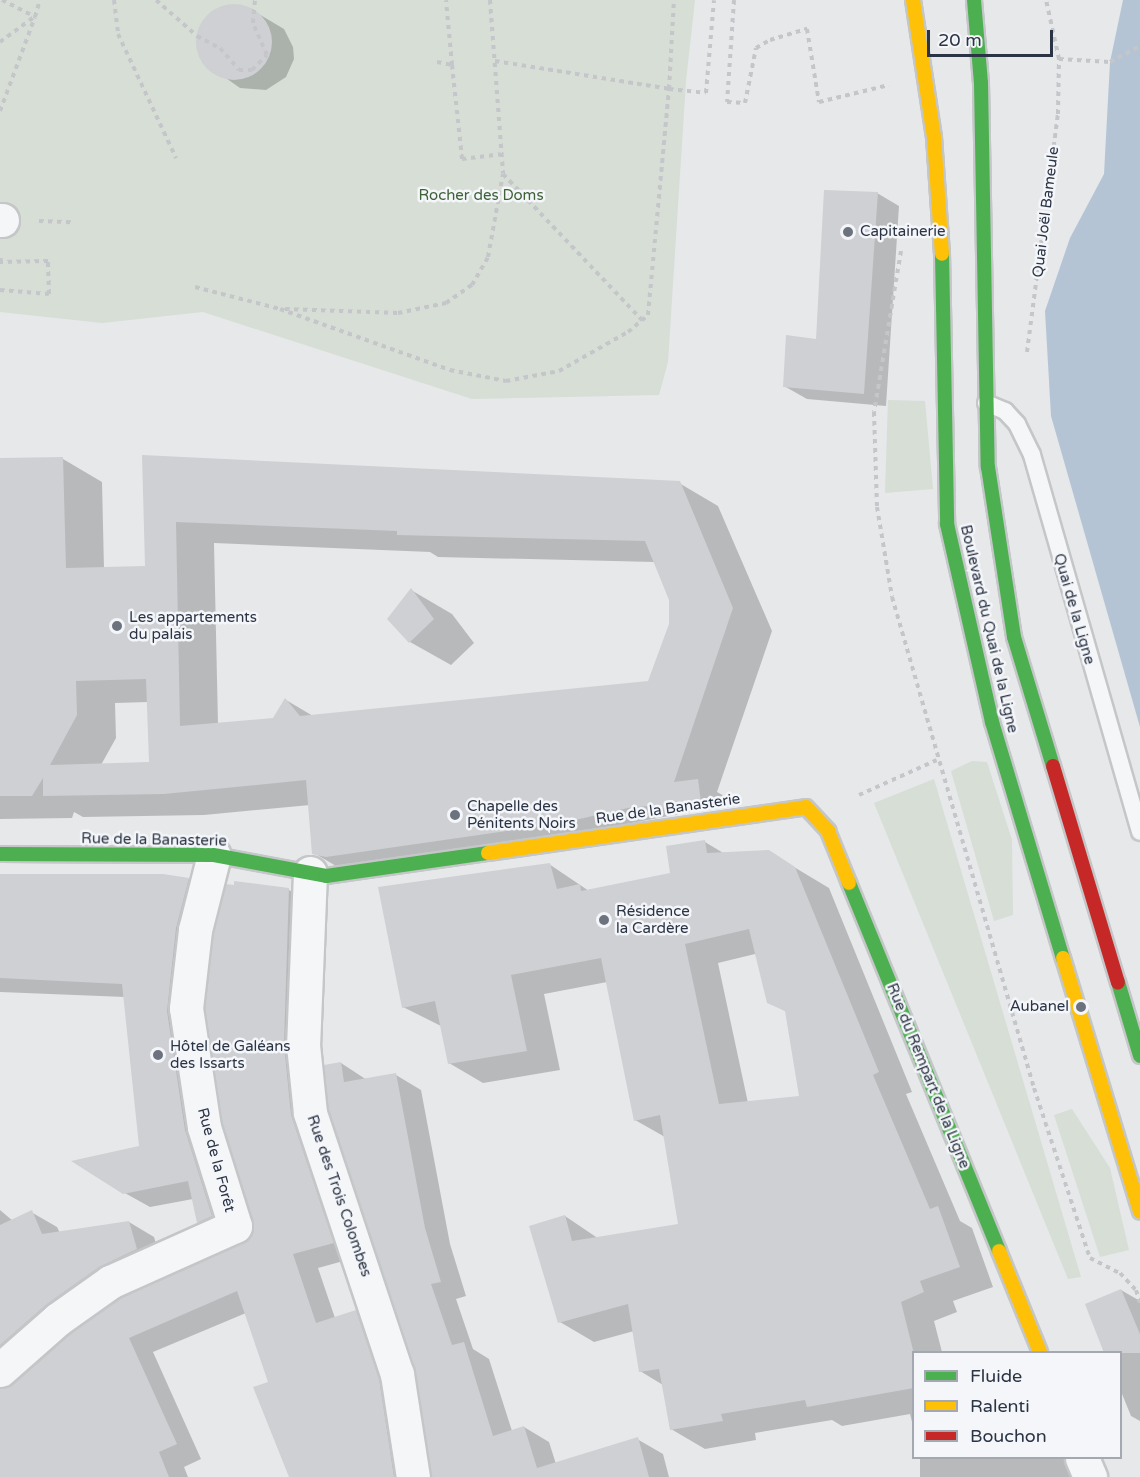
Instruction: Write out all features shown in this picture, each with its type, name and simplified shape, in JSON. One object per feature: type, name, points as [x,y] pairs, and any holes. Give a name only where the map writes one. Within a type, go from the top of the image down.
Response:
[{"type":"main road","name":"Boulevard du Quai de la Ligne","points":[[913,0],[934,136],[942,232],[947,524],[992,722],[1140,1212]]},
{"type":"main road","name":"Boulevard du Quai de la Ligne","points":[[974,0],[981,82],[988,467],[1014,637],[1140,1056]]},
{"type":"main road","name":"Rue de la Banasterie","points":[[0,854],[214,855],[326,876],[806,807]]},
{"type":"main road","name":"Rue du Rempart de la Ligne","points":[[806,807],[828,831],[1039,1351]]},
{"type":"street","name":"Rue de la Forêt","points":[[0,1370],[57,1319],[110,1282],[235,1226],[204,1127],[186,1008],[195,930],[214,855]]},
{"type":"street","name":"Rue des Trois Colombes","points":[[310,873],[303,1046],[310,1113],[397,1374],[413,1477]]},
{"type":"street","points":[[1082,1459],[1090,1477]]},
{"type":"lane","name":"Quai de la Ligne","points":[[986,403],[1005,411],[1017,424],[1032,455],[1140,832]]},
{"type":"path","points":[[2,0],[35,17]]},
{"type":"path","points":[[0,111],[40,0]]},
{"type":"path","points":[[114,0],[118,34],[176,158]]},
{"type":"path","points":[[156,0],[197,36],[220,48],[239,70],[252,70],[267,55],[253,23],[255,0]]},
{"type":"path","points":[[446,0],[462,159],[501,154]]},
{"type":"path","points":[[280,309],[398,313],[446,303],[472,285],[488,257],[503,174],[490,0]]},
{"type":"path","points":[[195,287],[280,309],[450,370],[506,381],[559,371],[628,332],[648,315],[669,89],[674,0]]},
{"type":"path","points":[[495,61],[692,93],[706,93],[714,0]]},
{"type":"path","points":[[734,0],[727,102],[745,103],[756,48],[770,40],[807,29],[819,102],[896,84]]},
{"type":"path","name":"Quai Joël Bameule","points":[[1026,356],[1058,114],[1059,59],[1046,0]]},
{"type":"path","points":[[0,42],[35,17]]},
{"type":"path","points":[[1059,59],[1110,62],[1140,46]]},
{"type":"path","points":[[438,62],[452,65]]},
{"type":"path","points":[[0,94],[8,93]]},
{"type":"path","points":[[503,174],[642,320]]},
{"type":"path","points":[[0,290],[50,294],[48,261],[0,262],[1,220]]},
{"type":"path","points":[[859,795],[937,760]]},
{"type":"green space","name":"Rocher des Doms","points":[[0,0],[695,0],[686,81],[668,362],[659,395],[472,399],[203,312],[102,323],[0,312]]},
{"type":"green space","points":[[888,400],[925,401],[933,489],[885,493]]},
{"type":"green space","points":[[972,761],[987,762],[1012,840],[1013,915],[994,921],[951,771]]},
{"type":"green space","points":[[934,779],[1081,1277],[1068,1279],[874,803]]},
{"type":"green space","points":[[1072,1109],[1110,1168],[1129,1250],[1100,1257],[1054,1115]]},
{"type":"water","points":[[1123,0],[1140,0],[1140,727],[1051,416],[1045,311],[1070,238],[1104,174],[1110,62]]},
{"type":"building","points":[[234,4],[249,7],[261,15],[269,27],[272,42],[269,57],[261,69],[249,77],[234,80],[219,77],[207,69],[199,57],[196,42],[199,27],[207,15],[219,7]]},
{"type":"building","points":[[824,190],[878,192],[864,394],[783,387],[786,335],[816,339]]},
{"type":"building","name":"Les appartements du palais","points":[[142,455],[680,481],[733,608],[674,782],[698,779],[701,803],[659,809],[659,805],[628,808],[562,823],[326,857],[312,854],[306,780],[164,794],[43,796],[43,778],[32,796],[0,796],[0,458],[63,457],[66,568],[145,566]],"holes":[[[176,522],[397,531],[397,535],[645,541],[669,600],[669,624],[648,681],[300,716],[285,698],[273,718],[180,726]],[[146,679],[149,762],[50,765],[77,715],[76,681]]]},
{"type":"building","points":[[411,588],[434,619],[409,643],[387,619]]},
{"type":"building","points":[[705,840],[707,853],[769,850],[795,867],[879,1072],[873,1075],[930,1209],[938,1206],[960,1267],[920,1281],[924,1292],[901,1302],[913,1351],[912,1388],[807,1407],[805,1400],[721,1414],[723,1421],[670,1430],[659,1369],[639,1372],[628,1304],[558,1323],[529,1226],[565,1215],[572,1241],[678,1224],[660,1115],[634,1121],[601,958],[511,975],[527,1051],[448,1064],[435,1001],[402,1008],[378,887],[550,863],[557,889],[580,884],[581,891],[670,873],[666,846]],"holes":[[[749,929],[767,1003],[785,1011],[799,1096],[719,1104],[685,944]]]},
{"type":"building","points":[[0,874],[163,874],[189,878],[176,928],[167,1011],[185,1130],[212,1216],[197,1223],[188,1181],[123,1194],[71,1161],[139,1146],[122,984],[0,978]]},
{"type":"building","points":[[234,881],[289,888],[284,1044],[291,1115],[334,1243],[293,1254],[316,1323],[356,1310],[379,1378],[394,1477],[289,1477],[253,1387],[268,1382],[237,1291],[129,1338],[177,1444],[159,1452],[169,1477],[0,1477],[0,1388],[12,1384],[70,1334],[119,1298],[243,1243],[253,1230],[222,1123],[205,1008],[213,933],[226,884],[234,885]]},
{"type":"building","points":[[341,1062],[344,1082],[396,1073],[425,1228],[441,1282],[431,1284],[452,1345],[464,1342],[493,1436],[524,1426],[537,1468],[638,1437],[649,1477],[431,1477],[415,1368],[328,1109],[324,1065]]},
{"type":"building","points":[[32,1210],[42,1234],[129,1221],[137,1249],[99,1267],[47,1304],[0,1345],[0,1225]]},
{"type":"building","points":[[1121,1289],[1140,1334],[1140,1353],[1103,1351],[1085,1304]]},
{"type":"traffic: fast","points":[[974,0],[981,83],[988,467],[1014,637],[1053,766]]},
{"type":"traffic: fast","points":[[942,254],[947,524],[992,722],[1063,958]]},
{"type":"traffic: fast","points":[[0,854],[214,855],[326,876],[488,853]]},
{"type":"traffic: fast","points":[[849,883],[999,1251]]},
{"type":"traffic: fast","points":[[1118,982],[1140,1056]]},
{"type":"traffic: slow","points":[[913,0],[934,137],[942,254]]},
{"type":"traffic: slow","points":[[488,853],[806,807],[828,831],[849,883]]},
{"type":"traffic: slow","points":[[1063,958],[1140,1212]]},
{"type":"traffic: slow","points":[[999,1251],[1040,1351]]},
{"type":"traffic: jam","points":[[1053,766],[1118,982]]},
{"type":"place","name":"Capitainerie","points":[[848,232]]},
{"type":"place","name":"Les appartements du palais","points":[[117,626]]},
{"type":"place","name":"Chapelle des Pénitents Noirs","points":[[455,815]]},
{"type":"place","name":"Résidence la Cardère","points":[[604,920]]},
{"type":"place","name":"Aubanel","points":[[1081,1007]]},
{"type":"place","name":"Hôtel de Galéans des Issarts","points":[[158,1055]]}]
